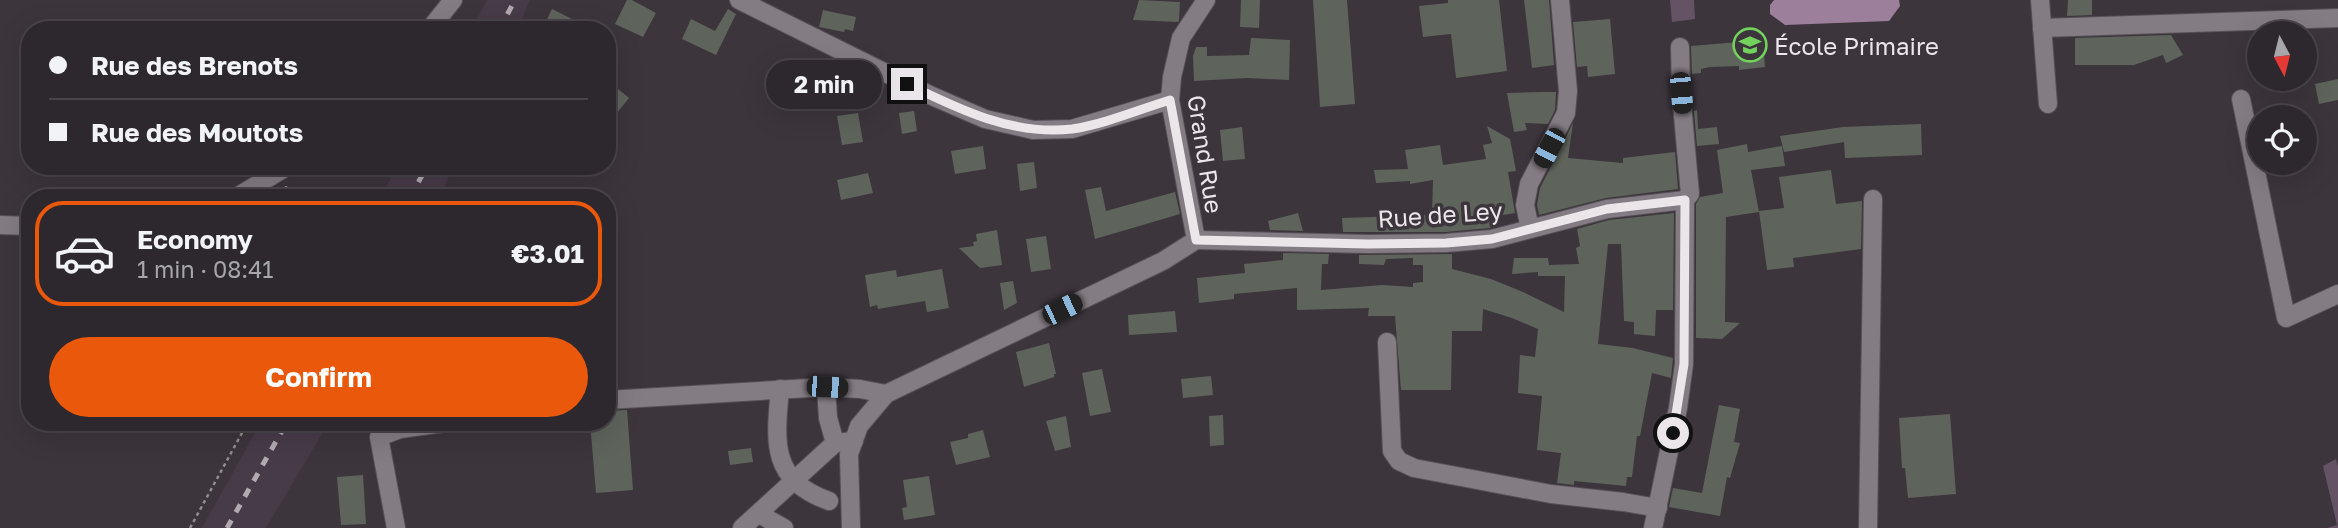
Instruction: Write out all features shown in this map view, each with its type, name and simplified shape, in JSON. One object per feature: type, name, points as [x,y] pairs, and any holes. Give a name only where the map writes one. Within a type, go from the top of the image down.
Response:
[{"type":"street","points":[[436,21],[453,0]]},
{"type":"street","points":[[739,0],[932,96],[985,119],[1032,130],[1072,129],[1170,100]]},
{"type":"street","name":"Grand Rue","points":[[1196,240],[1170,100],[1171,77],[1181,38],[1206,0]]},
{"type":"street","points":[[1530,229],[1525,205],[1529,184],[1566,113],[1568,91],[1560,0]]},
{"type":"street","points":[[2040,0],[2048,104]]},
{"type":"street","points":[[2042,28],[2338,18]]},
{"type":"street","points":[[1653,528],[1678,408],[1684,364],[1685,200],[1690,194],[1681,93],[1680,47]]},
{"type":"street","points":[[2241,99],[2286,318],[2338,294]]},
{"type":"street","points":[[250,189],[273,175]]},
{"type":"street","points":[[1868,528],[1873,199]]},
{"type":"street","name":"Rue de Ley","points":[[1196,240],[1446,243],[1492,239],[1607,209],[1685,200]]},
{"type":"street","points":[[0,225],[21,226]]},
{"type":"street","points":[[742,528],[793,482],[846,446],[886,394],[1163,261],[1196,240]]},
{"type":"street","points":[[1387,342],[1392,451],[1399,461],[1414,468],[1551,494],[1658,508]]},
{"type":"street","points":[[616,399],[827,387],[886,394]]},
{"type":"street","points":[[827,387],[828,418],[846,446],[851,528]]},
{"type":"street","points":[[780,389],[776,442],[783,468],[793,482],[814,496],[829,500]]},
{"type":"street","points":[[395,431],[379,437],[396,528]]},
{"type":"street","points":[[760,513],[784,528]]},
{"type":"path","points":[[190,528],[243,431]]},
{"type":"shaded area","points":[[487,0],[530,0],[521,21],[476,21]]},
{"type":"shaded area","points":[[1670,0],[1694,0],[1695,19],[1672,22]]},
{"type":"shaded area","points":[[1774,0],[1899,0],[1900,6],[1889,21],[1785,25],[1770,14],[1770,5]]},
{"type":"shaded area","points":[[392,175],[450,175],[443,189],[386,189]]},
{"type":"shaded area","points":[[256,431],[324,431],[266,528],[202,528]]},
{"type":"shaded area","points":[[2336,459],[2338,528],[2327,528],[2337,525],[2323,466]]},
{"type":"building","points":[[627,0],[656,13],[643,37],[616,24]]},
{"type":"building","points":[[1139,0],[1180,2],[1178,22],[1133,20]]},
{"type":"building","points":[[1241,0],[1260,0],[1259,28],[1240,27]]},
{"type":"building","points":[[1313,0],[1347,0],[1355,104],[1320,107]]},
{"type":"building","points":[[1448,0],[1499,0],[1507,71],[1456,78],[1451,34],[1423,37],[1419,6],[1448,3]]},
{"type":"building","points":[[1524,0],[1549,0],[1554,65],[1532,68]]},
{"type":"building","points":[[2068,0],[2092,0],[2092,15],[2067,16]]},
{"type":"building","points":[[552,9],[572,19],[571,21],[546,21]]},
{"type":"building","points":[[728,9],[736,14],[716,55],[682,39],[691,19],[715,31]]},
{"type":"building","points":[[823,10],[856,17],[853,31],[819,27]]},
{"type":"building","points":[[1610,19],[1615,74],[1588,77],[1587,66],[1577,67],[1573,22]]},
{"type":"building","points":[[2171,35],[2183,55],[2166,63],[2163,55],[2134,65],[2075,65],[2075,38]]},
{"type":"building","points":[[1251,38],[1290,40],[1289,80],[1247,78],[1194,81],[1193,56],[1196,47],[1207,47],[1207,56],[1249,55]]},
{"type":"building","points":[[1763,40],[1765,67],[1739,70],[1739,66],[1710,67],[1701,69],[1701,73],[1692,74],[1691,46]]},
{"type":"building","points":[[2338,79],[2338,100],[2319,104],[2317,84]]},
{"type":"building","points":[[616,87],[629,98],[616,114]]},
{"type":"building","points":[[1556,92],[1555,110],[1548,124],[1525,123],[1527,130],[1514,132],[1507,93]]},
{"type":"building","points":[[1697,110],[1698,129],[1717,127],[1719,144],[1697,146],[1694,111]]},
{"type":"building","points":[[914,111],[917,131],[902,134],[899,113]]},
{"type":"building","points":[[858,113],[863,142],[842,145],[837,116]]},
{"type":"building","points":[[1573,123],[1568,158],[1623,163],[1623,158],[1675,152],[1678,189],[1606,198],[1539,215],[1537,205],[1540,188]]},
{"type":"building","points":[[1921,124],[1922,155],[1845,158],[1844,142],[1784,152],[1780,136],[1843,127]]},
{"type":"building","points":[[1487,126],[1510,139],[1516,171],[1508,172],[1515,213],[1491,217],[1490,228],[1445,232],[1343,232],[1342,218],[1432,215],[1433,180],[1410,184],[1410,181],[1376,183],[1374,170],[1408,169],[1405,150],[1440,145],[1443,165],[1486,159],[1483,145],[1492,143]]},
{"type":"building","points":[[1242,127],[1245,159],[1223,161],[1220,130]]},
{"type":"building","points":[[1747,144],[1748,152],[1782,146],[1785,166],[1751,170],[1759,212],[1726,217],[1725,322],[1740,323],[1722,339],[1696,338],[1696,204],[1700,197],[1723,193],[1717,150]]},
{"type":"building","points":[[983,146],[986,169],[955,174],[951,151]]},
{"type":"building","points":[[1034,162],[1037,188],[1020,191],[1017,164]]},
{"type":"building","points":[[1831,170],[1836,204],[1862,201],[1861,249],[1793,258],[1794,267],[1767,270],[1759,211],[1784,208],[1779,177]]},
{"type":"building","points":[[868,173],[873,193],[841,200],[837,180]]},
{"type":"building","points":[[1101,187],[1106,211],[1175,192],[1180,214],[1095,239],[1085,190]]},
{"type":"building","points":[[1298,213],[1303,231],[1270,230],[1268,221]]},
{"type":"building","points":[[1674,213],[1673,310],[1656,310],[1655,336],[1634,334],[1634,322],[1624,321],[1621,244],[1608,244],[1598,344],[1633,348],[1673,358],[1671,378],[1652,373],[1640,436],[1637,436],[1632,477],[1627,477],[1626,486],[1574,481],[1574,485],[1557,483],[1561,453],[1537,450],[1542,396],[1518,393],[1520,355],[1535,357],[1538,329],[1483,309],[1482,331],[1452,331],[1451,390],[1401,390],[1395,316],[1368,316],[1369,308],[1297,310],[1297,288],[1234,294],[1234,299],[1199,303],[1197,278],[1245,273],[1244,264],[1283,260],[1283,253],[1329,254],[1328,264],[1322,264],[1321,290],[1382,285],[1413,287],[1413,283],[1423,282],[1423,265],[1413,265],[1413,258],[1386,259],[1384,265],[1359,264],[1359,255],[1452,254],[1452,269],[1491,279],[1564,312],[1565,276],[1538,276],[1538,272],[1512,274],[1514,258],[1548,258],[1549,265],[1579,264],[1577,229],[1609,220]]},
{"type":"building","points":[[997,230],[1002,265],[980,268],[959,248],[974,246],[973,242],[977,241],[976,234]]},
{"type":"building","points":[[1046,236],[1051,269],[1031,272],[1026,239]]},
{"type":"building","points":[[942,269],[949,308],[927,312],[925,301],[878,309],[877,305],[870,307],[865,275],[896,270],[897,277]]},
{"type":"building","points":[[1013,281],[1017,303],[1004,310],[1000,283]]},
{"type":"building","points":[[1175,311],[1177,332],[1129,335],[1128,315]]},
{"type":"building","points":[[1049,343],[1056,374],[1024,387],[1016,352]]},
{"type":"building","points":[[1102,369],[1111,412],[1090,416],[1082,373]]},
{"type":"building","points":[[1211,376],[1213,395],[1183,398],[1181,379]]},
{"type":"building","points":[[1719,405],[1740,409],[1734,442],[1740,443],[1730,478],[1727,477],[1720,516],[1669,507],[1673,488],[1702,493]]},
{"type":"building","points":[[627,410],[633,490],[596,493],[591,431],[616,431],[616,411]]},
{"type":"building","points":[[1950,414],[1956,494],[1908,498],[1905,468],[1902,468],[1899,418]]},
{"type":"building","points":[[1223,415],[1224,445],[1210,446],[1209,416]]},
{"type":"building","points":[[1066,416],[1071,447],[1055,451],[1046,421]]},
{"type":"building","points":[[983,430],[990,457],[956,465],[950,442],[968,438],[968,434]]},
{"type":"building","points":[[751,448],[753,462],[730,465],[728,451]]},
{"type":"building","points":[[363,475],[366,524],[341,525],[337,477]]},
{"type":"building","points":[[929,476],[935,515],[904,520],[902,508],[907,507],[903,480]]},
{"type":"railway","points":[[504,21],[515,0]]},
{"type":"railway","points":[[415,189],[422,175]]},
{"type":"railway","points":[[227,528],[282,431]]},
{"type":"place","name":"École Primaire","points":[[1750,45]]},
{"type":"route","points":[[907,84],[985,119],[1032,130],[1072,129],[1170,100],[1196,240],[1446,243],[1492,239],[1607,209],[1685,200],[1684,364],[1673,433]]}]
